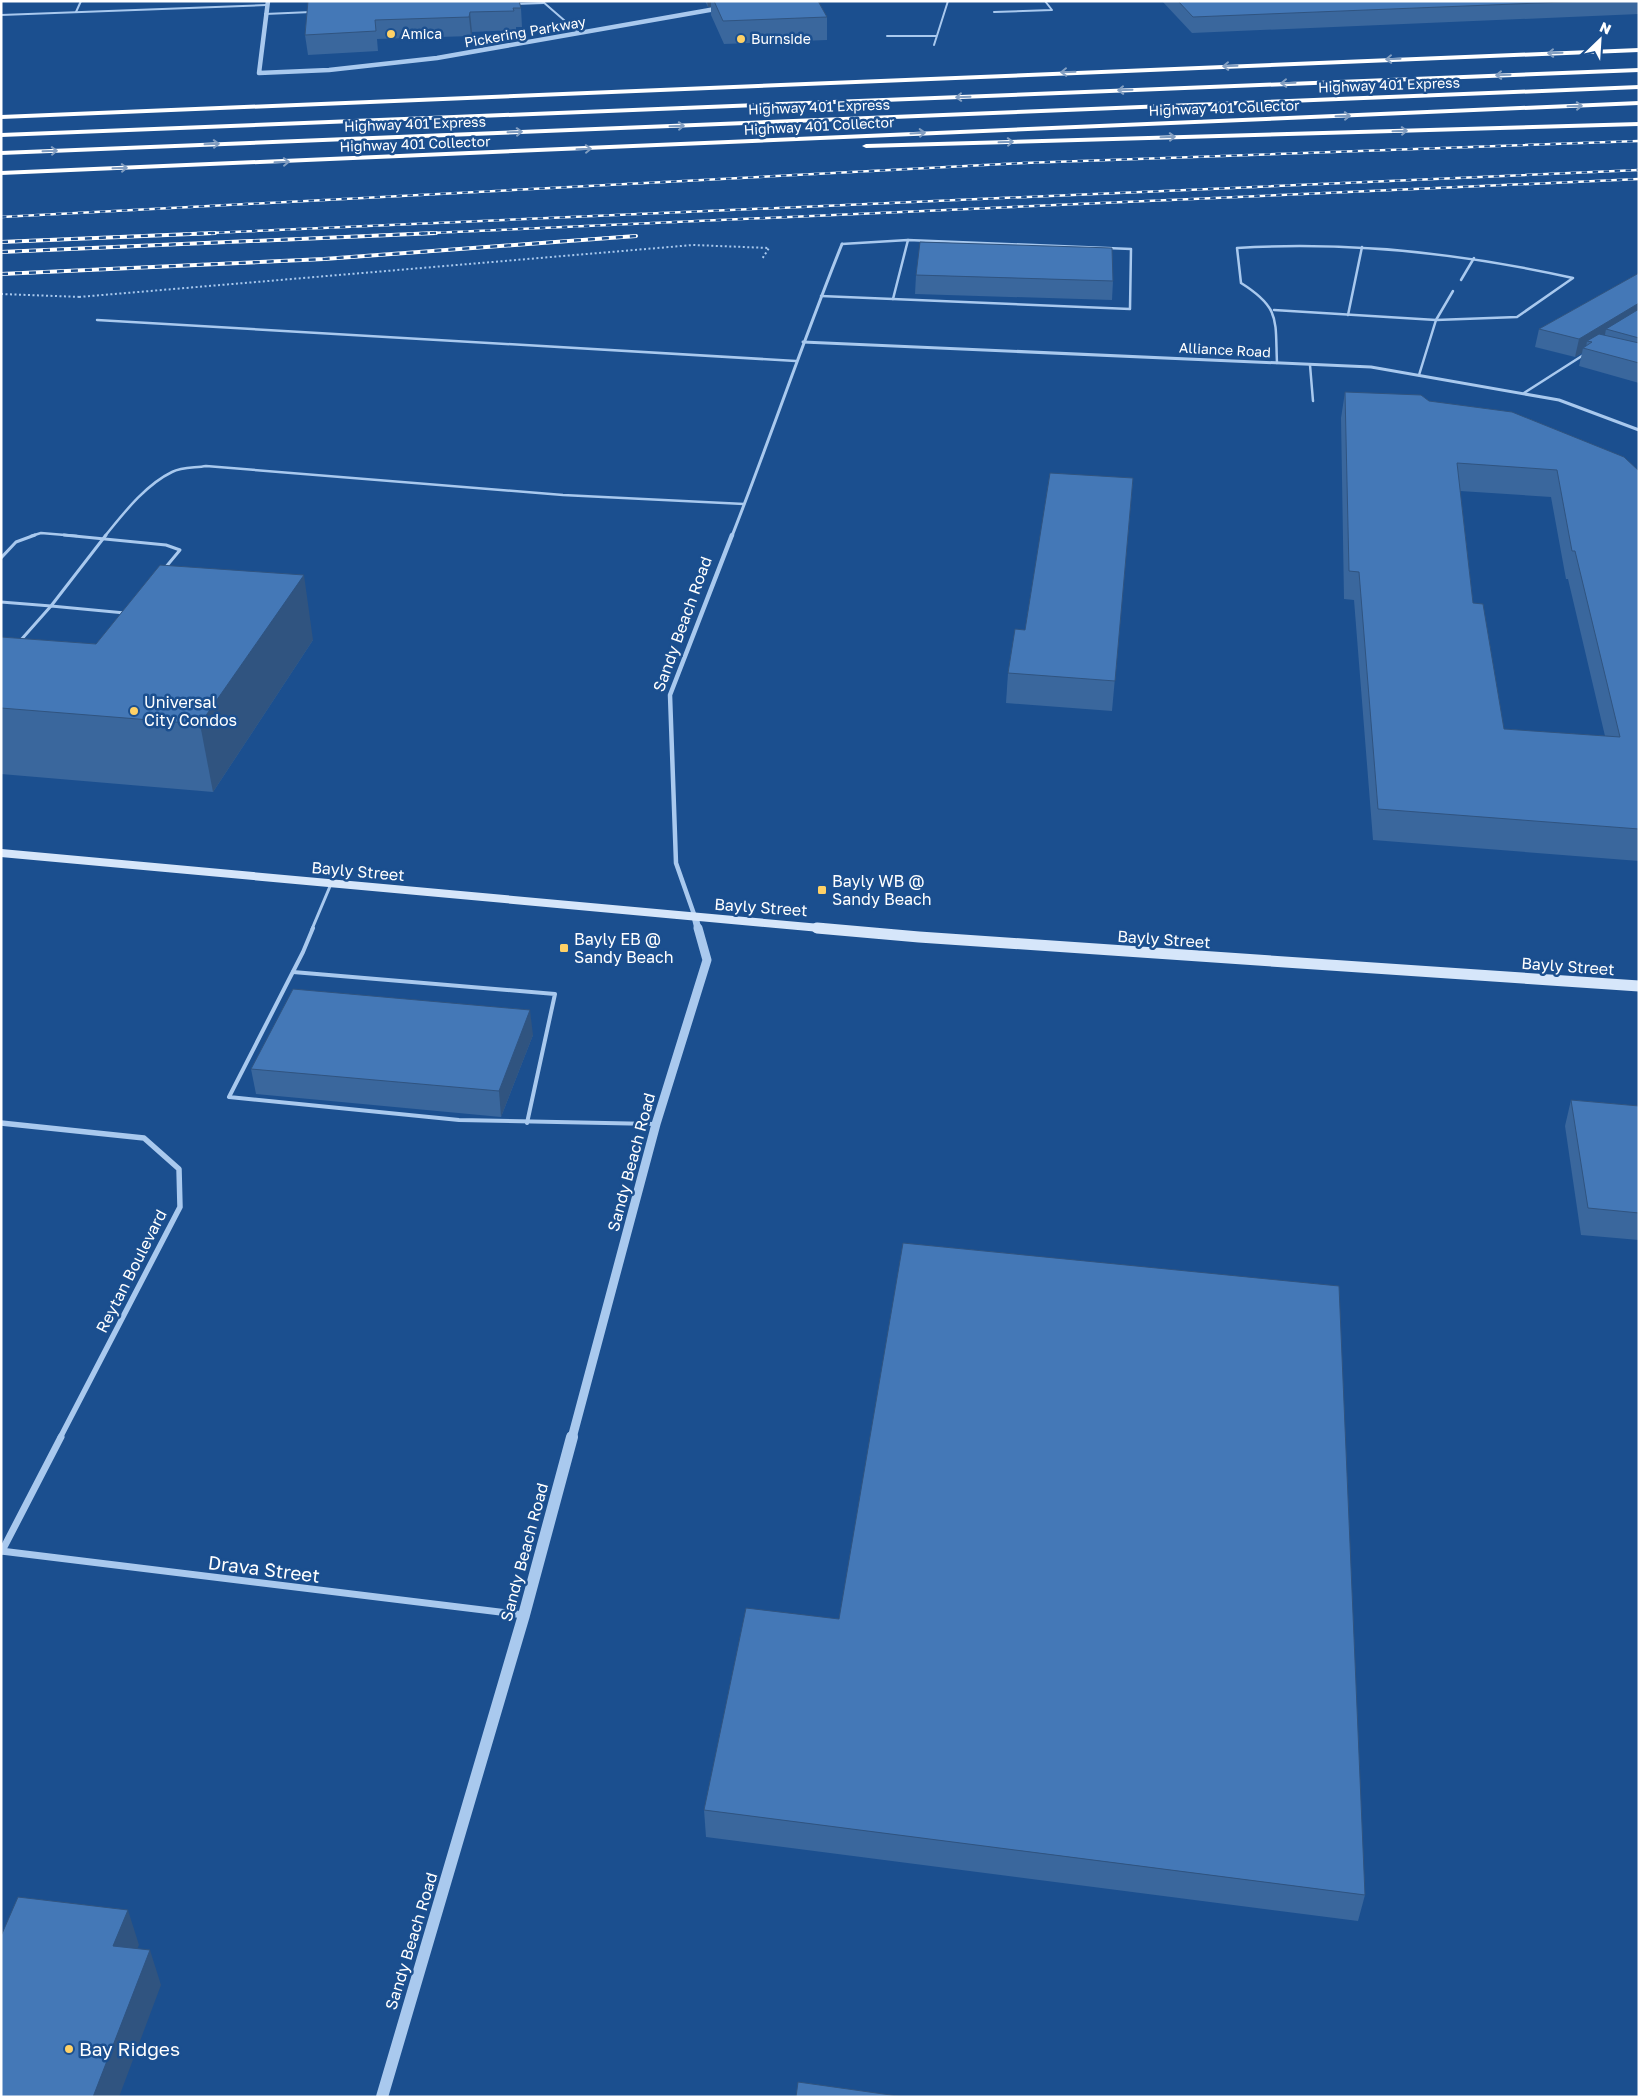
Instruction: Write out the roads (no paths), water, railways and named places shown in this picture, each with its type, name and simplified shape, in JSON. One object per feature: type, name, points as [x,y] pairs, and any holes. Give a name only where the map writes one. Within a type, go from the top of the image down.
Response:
[{"type":"highway","points":[[1,117],[1639,50]]},
{"type":"highway","name":"Highway 401 Express","points":[[1,135],[1639,70]]},
{"type":"highway","name":"Highway 401 Express","points":[[1,153],[1639,87]]},
{"type":"highway","name":"Highway 401 Collector","points":[[1,173],[1639,104]]},
{"type":"highway","points":[[855,146],[1639,124]]},
{"type":"highway","points":[[694,144],[815,147]]},
{"type":"main road","name":"Bayly Street","points":[[1,853],[331,884],[610,907],[695,917],[929,938],[1639,986]]},
{"type":"street","points":[[259,73],[267,3]]},
{"type":"street","name":"Pickering Parkway","points":[[259,73],[329,70],[418,61],[730,7]]},
{"type":"street","name":"Sandy Beach Road","points":[[382,2097],[524,1616],[656,1124],[707,960],[695,917],[676,863],[670,695],[744,504],[802,342],[842,244]]},
{"type":"street","name":"Alliance Road","points":[[802,342],[1371,367],[1559,400],[1639,430]]},
{"type":"street","name":"Reytan Boulevard","points":[[1,1123],[144,1138],[179,1169],[180,1207],[2,1551]]},
{"type":"street","name":"Drava Street","points":[[2,1551],[524,1616]]},
{"type":"lane","points":[[76,12],[81,1]]},
{"type":"lane","points":[[934,45],[948,1]]},
{"type":"lane","points":[[994,12],[1052,10],[1045,1]]},
{"type":"lane","points":[[514,4],[543,2],[580,34]]},
{"type":"lane","points":[[1,15],[267,3]]},
{"type":"lane","points":[[265,14],[311,12]]},
{"type":"lane","points":[[887,36],[936,36]]},
{"type":"lane","points":[[821,296],[1130,309],[1131,249],[908,240],[842,244]]},
{"type":"lane","points":[[893,299],[908,240]]},
{"type":"lane","points":[[1274,310],[1436,320],[1517,317],[1573,278],[1518,265],[1410,249],[1278,244],[1237,248],[1241,283],[1264,297],[1274,310],[1277,363]]},
{"type":"lane","points":[[1348,315],[1362,247]]},
{"type":"lane","points":[[1461,280],[1474,258]]},
{"type":"lane","points":[[1419,375],[1436,320],[1453,291]]},
{"type":"lane","points":[[97,320],[796,361]]},
{"type":"lane","points":[[1524,393],[1588,352]]},
{"type":"lane","points":[[1310,365],[1313,402]]},
{"type":"lane","points":[[14,647],[51,606],[104,539],[154,482],[173,471],[206,466],[563,495],[744,504]]},
{"type":"lane","points":[[1,558],[16,542],[41,534],[104,539],[166,545],[180,550],[163,571]]},
{"type":"lane","points":[[1,602],[128,614]]},
{"type":"lane","points":[[331,884],[293,972],[229,1097],[459,1120],[527,1123],[603,1122],[656,1124]]},
{"type":"lane","points":[[293,972],[555,994],[527,1123]]},
{"type":"railway","points":[[1,217],[1024,163],[1639,141]]},
{"type":"railway","points":[[186,234],[1639,170]]},
{"type":"railway","points":[[408,234],[1639,179]]},
{"type":"railway","points":[[1,242],[215,233]]},
{"type":"railway","points":[[1,252],[436,233]]},
{"type":"railway","points":[[1,274],[324,259],[636,236]]},
{"type":"place","name":"Amica","points":[[391,34]]},
{"type":"place","name":"Burnside","points":[[741,39]]},
{"type":"place","name":"Universal City Condos","points":[[134,711]]},
{"type":"place","name":"Bayly WB @ Sandy Beach","points":[[822,890]]},
{"type":"place","name":"Bayly EB @ Sandy Beach","points":[[564,948]]},
{"type":"place","name":"Bay Ridges","points":[[69,2049]]}]
